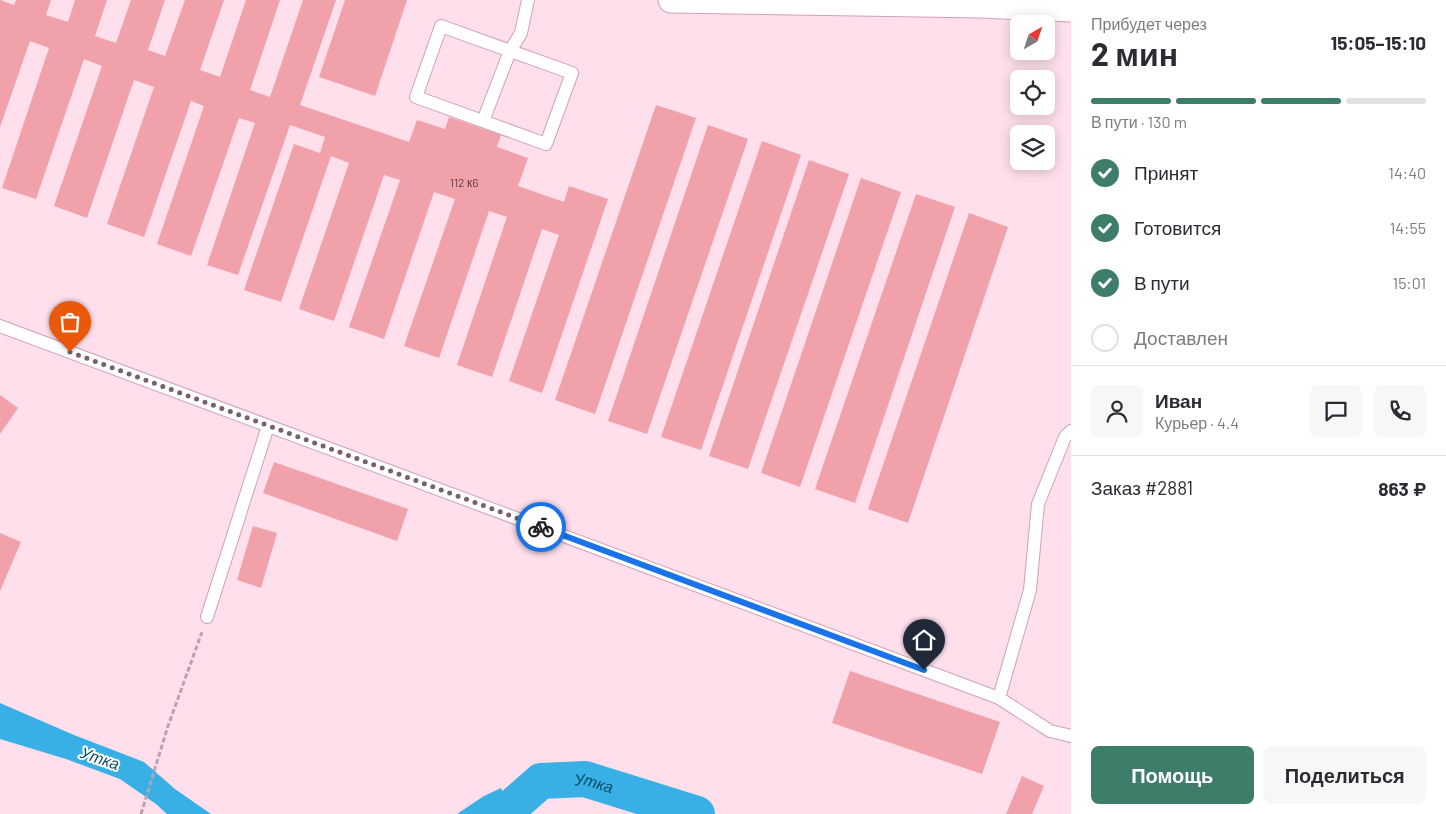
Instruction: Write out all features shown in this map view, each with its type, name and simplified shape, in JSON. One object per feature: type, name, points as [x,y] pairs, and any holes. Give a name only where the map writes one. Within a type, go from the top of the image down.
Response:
[{"type":"street","points":[[671,0],[981,5],[1071,9]]},
{"type":"lane","points":[[483,121],[510,51],[521,33],[528,0]]},
{"type":"lane","points":[[442,26],[572,73],[546,144],[483,121],[416,97],[442,26]]},
{"type":"lane","points":[[0,326],[998,698],[1050,731],[1071,736]]},
{"type":"lane","points":[[208,617],[268,426]]},
{"type":"lane","points":[[998,698],[1030,590],[1038,504],[1065,437],[1071,431]]},
{"type":"path","points":[[141,814],[156,763],[208,617]]},
{"type":"water","points":[[0,703],[74,735],[144,762],[175,789],[211,814],[167,814],[120,779],[66,759],[0,739]]},
{"type":"water","points":[[501,788],[510,814],[457,814],[484,796]]},
{"type":"building","points":[[0,0],[14,5],[16,0],[51,0],[46,15],[68,22],[75,0],[107,0],[95,36],[116,43],[131,0],[165,0],[148,50],[165,56],[185,0],[224,0],[200,70],[220,77],[246,0],[280,0],[250,90],[270,97],[303,0],[336,0],[300,105],[409,142],[417,120],[445,129],[449,117],[501,135],[497,147],[528,158],[518,186],[564,202],[569,186],[608,199],[542,393],[509,381],[559,235],[542,229],[492,377],[457,365],[507,217],[489,211],[439,358],[404,346],[455,199],[434,192],[384,339],[349,327],[400,180],[384,175],[334,321],[299,309],[349,163],[331,156],[281,302],[244,290],[294,144],[320,153],[325,137],[290,125],[238,275],[207,265],[255,123],[239,118],[191,256],[157,244],[204,106],[191,101],[144,237],[107,224],[154,87],[134,80],[87,218],[54,206],[102,66],[84,59],[36,199],[2,188],[49,48],[30,41],[0,127]]},
{"type":"building","points":[[345,0],[407,0],[375,96],[319,77]]},
{"type":"building","points":[[656,105],[696,118],[595,414],[555,400]]},
{"type":"building","points":[[708,125],[748,139],[647,434],[608,421]]},
{"type":"building","points":[[762,141],[801,155],[701,450],[661,437]]},
{"type":"building","points":[[809,160],[849,174],[748,469],[709,456]]},
{"type":"building","points":[[861,178],[901,192],[800,487],[761,473]]},
{"type":"building","points":[[916,194],[955,207],[855,503],[815,489]]},
{"type":"building","points":[[969,213],[1008,227],[908,523],[868,509]]},
{"type":"building","points":[[0,395],[18,408],[0,434]]},
{"type":"building","points":[[274,462],[408,509],[397,541],[263,493]]},
{"type":"building","points":[[253,526],[277,533],[261,588],[237,580]]},
{"type":"building","points":[[0,533],[21,542],[0,591]]},
{"type":"building","points":[[850,671],[1000,722],[982,774],[832,723]]},
{"type":"building","points":[[1022,776],[1044,786],[1032,814],[1006,814]]},
{"type":"waterway","name":"Утка","points":[[497,814],[509,809],[541,781],[585,779],[697,814]]},
{"type":"way so far","points":[[70,352],[541,527]]},
{"type":"route","points":[[541,527],[924,670]]}]
